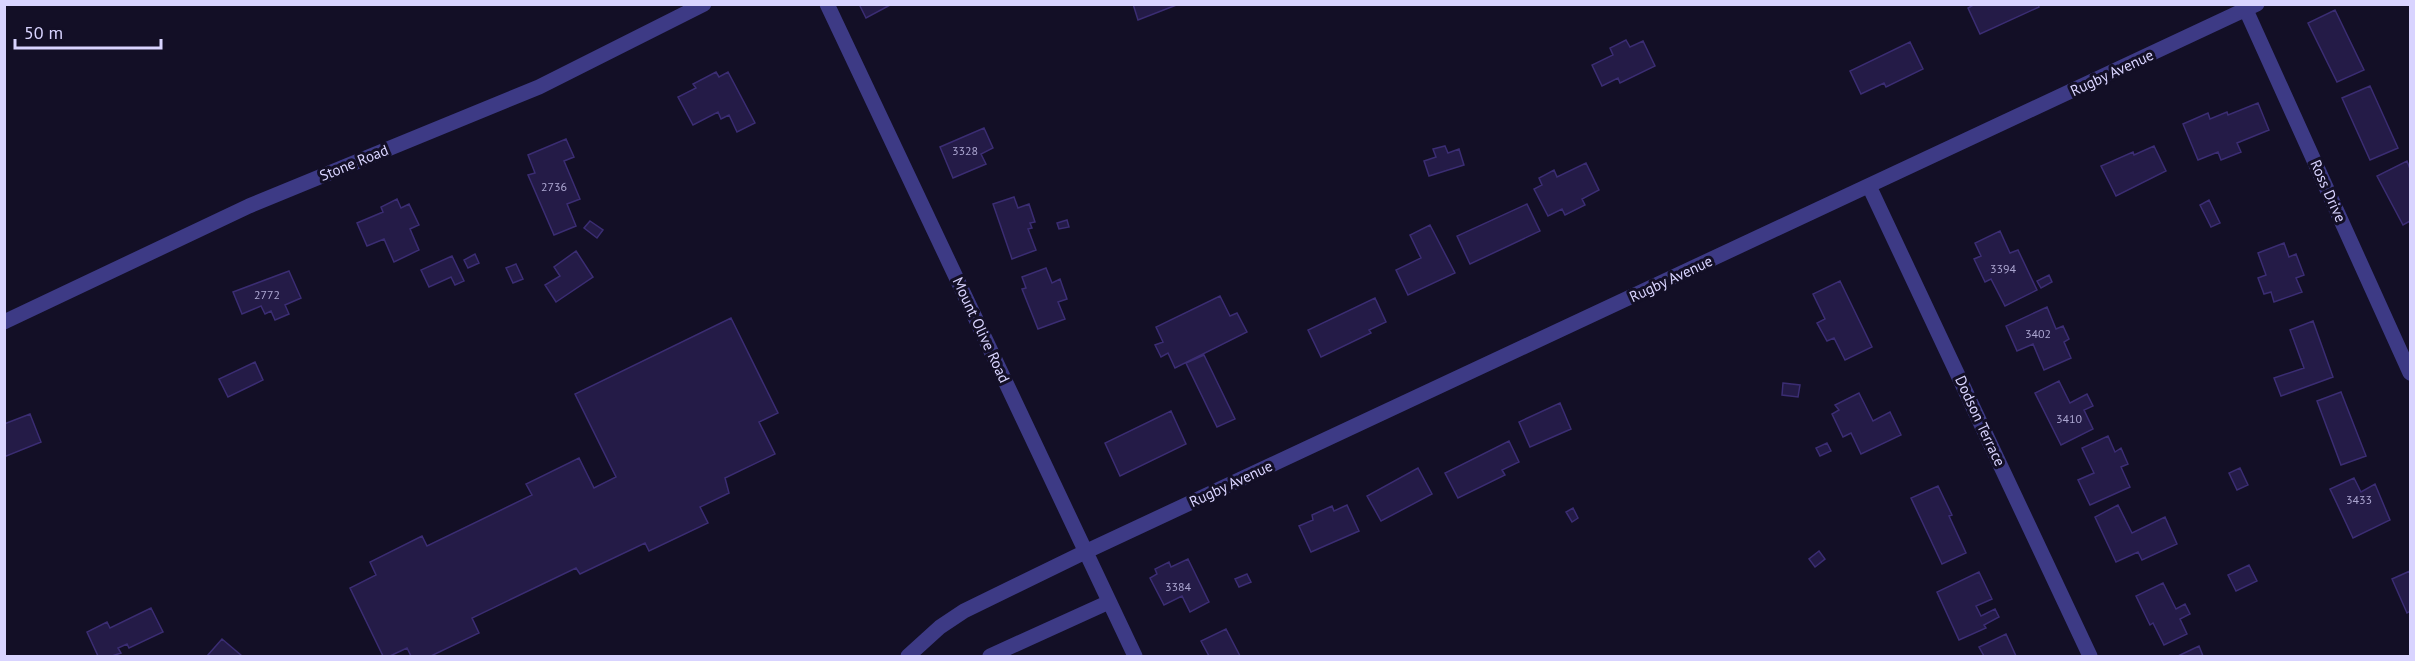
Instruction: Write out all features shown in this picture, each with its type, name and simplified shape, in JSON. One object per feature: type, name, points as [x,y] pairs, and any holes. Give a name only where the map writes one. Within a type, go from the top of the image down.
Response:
[{"type":"street","name":"Stone Road","points":[[4,322],[249,206],[539,87],[704,4]]},
{"type":"street","name":"Mount Olive Road","points":[[827,4],[1135,657]]},
{"type":"street","name":"Rugby Avenue","points":[[908,657],[940,627],[964,611],[1085,552],[2252,7]]},
{"type":"street","name":"Ross Drive","points":[[2252,7],[2410,373]]},
{"type":"street","name":"Dodson Terrace","points":[[1869,186],[2090,657]]},
{"type":"street","points":[[990,657],[1109,602]]},
{"type":"building","points":[[859,4],[892,4],[866,18]]},
{"type":"building","points":[[1133,4],[1179,4],[1138,20]]},
{"type":"building","points":[[1975,4],[2038,4],[2039,7],[1980,34],[1968,8]]},
{"type":"building","points":[[2335,10],[2364,70],[2337,82],[2308,23]]},
{"type":"building","points":[[1626,40],[1630,47],[1643,41],[1655,66],[1620,83],[1618,78],[1602,86],[1592,65],[1613,55],[1610,48]]},
{"type":"building","points":[[1910,42],[1923,69],[1886,87],[1884,83],[1861,94],[1850,71]]},
{"type":"building","points":[[716,72],[719,77],[728,72],[755,123],[737,132],[729,115],[721,119],[718,112],[693,125],[678,97],[696,88],[693,84]]},
{"type":"building","points":[[2370,86],[2398,148],[2370,160],[2342,98]]},
{"type":"building","points":[[2258,103],[2269,130],[2237,143],[2241,152],[2221,160],[2218,152],[2198,160],[2183,124],[2208,113],[2210,119],[2227,112],[2228,115]]},
{"type":"building","points":[[984,128],[993,148],[981,154],[986,164],[953,178],[940,147]]},
{"type":"building","points":[[566,139],[574,157],[564,161],[580,199],[567,204],[576,226],[554,235],[528,175],[535,173],[528,155]]},
{"type":"building","points":[[1445,146],[1448,153],[1459,149],[1464,165],[1429,176],[1424,161],[1436,157],[1433,149]]},
{"type":"building","points":[[2154,146],[2166,171],[2116,196],[2101,166],[2133,152],[2134,155]]},
{"type":"building","points":[[2407,161],[2410,169],[2410,221],[2403,225],[2377,176]]},
{"type":"building","points":[[1586,163],[1599,190],[1582,199],[1585,205],[1565,215],[1562,209],[1548,216],[1534,189],[1542,185],[1539,178],[1554,170],[1557,177]]},
{"type":"building","points":[[1014,197],[1018,208],[1029,204],[1035,222],[1030,223],[1032,228],[1028,229],[1036,250],[1012,259],[993,204]]},
{"type":"building","points":[[397,199],[401,208],[409,204],[419,225],[410,229],[419,250],[394,262],[384,239],[367,246],[357,223],[383,212],[381,207]]},
{"type":"building","points":[[2209,200],[2220,223],[2211,227],[2200,205]]},
{"type":"building","points":[[1527,204],[1540,231],[1470,264],[1457,236]]},
{"type":"building","points":[[1067,220],[1069,227],[1059,229],[1057,223]]},
{"type":"building","points":[[590,221],[603,230],[597,238],[584,228]]},
{"type":"building","points":[[1430,225],[1455,273],[1408,295],[1396,270],[1421,258],[1410,235]]},
{"type":"building","points":[[2000,231],[2010,253],[2018,250],[2037,290],[2005,306],[1991,279],[1985,282],[1974,259],[1981,256],[1975,243]]},
{"type":"building","points":[[2284,243],[2289,257],[2296,254],[2304,275],[2296,278],[2302,292],[2274,302],[2271,292],[2264,294],[2258,278],[2266,275],[2258,253]]},
{"type":"building","points":[[576,251],[593,277],[556,302],[545,285],[560,276],[554,267]]},
{"type":"building","points":[[475,254],[479,263],[468,268],[464,260]]},
{"type":"building","points":[[452,256],[464,281],[455,285],[451,277],[429,287],[421,270]]},
{"type":"building","points":[[516,264],[523,279],[513,283],[506,268]]},
{"type":"building","points":[[1046,268],[1052,283],[1060,279],[1067,299],[1058,302],[1065,319],[1038,329],[1022,289],[1026,288],[1022,277]]},
{"type":"building","points":[[289,271],[301,298],[285,305],[289,314],[275,320],[271,311],[265,314],[261,306],[242,314],[233,292]]},
{"type":"building","points":[[2049,275],[2052,282],[2041,288],[2037,281]]},
{"type":"building","points":[[1840,281],[1872,347],[1845,360],[1834,338],[1827,341],[1817,323],[1825,319],[1813,294]]},
{"type":"building","points":[[1220,296],[1230,316],[1237,313],[1247,332],[1175,368],[1168,353],[1161,357],[1155,345],[1163,342],[1156,327]]},
{"type":"building","points":[[1375,298],[1386,322],[1369,330],[1371,333],[1321,357],[1308,330]]},
{"type":"building","points":[[2047,307],[2056,329],[2063,326],[2069,339],[2064,342],[2071,358],[2044,370],[2033,344],[2017,351],[2006,326]]},
{"type":"building","points":[[731,318],[778,413],[759,422],[775,454],[725,478],[729,493],[700,507],[708,523],[649,551],[645,543],[580,574],[576,568],[472,618],[479,633],[431,656],[411,656],[407,648],[390,656],[383,656],[350,588],[376,575],[370,562],[422,536],[427,546],[532,495],[526,484],[579,458],[594,488],[616,477],[575,394]]},
{"type":"building","points":[[2313,321],[2333,377],[2281,396],[2274,378],[2304,368],[2290,330]]},
{"type":"building","points":[[1204,355],[1235,419],[1217,427],[1186,363]]},
{"type":"building","points":[[255,362],[263,380],[228,397],[219,379]]},
{"type":"building","points":[[2059,381],[2070,403],[2087,394],[2093,406],[2084,410],[2093,429],[2061,445],[2035,393]]},
{"type":"building","points":[[1783,383],[1800,385],[1798,397],[1782,395]]},
{"type":"building","points":[[2341,392],[2366,456],[2341,465],[2317,401]]},
{"type":"building","points":[[1859,393],[1873,421],[1890,412],[1901,435],[1861,454],[1851,433],[1843,437],[1832,414],[1839,410],[1835,405]]},
{"type":"building","points":[[1560,403],[1571,429],[1530,447],[1519,422]]},
{"type":"building","points":[[1171,411],[1186,444],[1120,476],[1105,443]]},
{"type":"building","points":[[30,414],[41,442],[4,457],[4,424]]},
{"type":"building","points":[[2108,436],[2115,452],[2121,448],[2128,464],[2121,467],[2130,487],[2090,505],[2078,480],[2094,473],[2082,448]]},
{"type":"building","points":[[1509,441],[1519,462],[1502,470],[1505,475],[1458,498],[1445,473]]},
{"type":"building","points":[[1827,443],[1831,451],[1820,456],[1816,448]]},
{"type":"building","points":[[1418,468],[1432,494],[1381,521],[1367,496]]},
{"type":"building","points":[[2240,468],[2248,485],[2237,490],[2229,473]]},
{"type":"building","points":[[2354,478],[2361,492],[2375,484],[2390,520],[2353,538],[2330,489]]},
{"type":"building","points":[[1938,486],[1966,553],[1942,564],[1911,498]]},
{"type":"building","points":[[1347,505],[1359,531],[1311,552],[1299,526],[1313,520],[1312,515],[1332,506],[1334,511]]},
{"type":"building","points":[[2118,505],[2132,533],[2165,517],[2177,544],[2142,560],[2138,552],[2116,562],[2095,517]]},
{"type":"building","points":[[1573,508],[1578,518],[1572,522],[1566,512]]},
{"type":"building","points":[[1819,551],[1825,559],[1815,567],[1809,559]]},
{"type":"building","points":[[1188,559],[1209,602],[1190,612],[1182,596],[1164,605],[1150,578],[1157,574],[1155,569],[1169,562],[1171,567]]},
{"type":"building","points":[[2249,565],[2257,581],[2236,591],[2228,575]]},
{"type":"building","points":[[2410,571],[2410,611],[2407,613],[2392,579]]},
{"type":"building","points":[[1979,572],[1992,599],[1976,606],[1981,616],[1995,609],[1999,617],[1984,625],[1986,628],[1959,640],[1937,592]]},
{"type":"building","points":[[1247,574],[1251,582],[1239,587],[1235,579]]},
{"type":"building","points":[[2163,583],[2176,609],[2185,604],[2190,614],[2180,619],[2187,634],[2164,645],[2153,623],[2150,625],[2136,596]]},
{"type":"building","points":[[151,608],[163,632],[129,648],[127,644],[118,648],[121,653],[112,656],[98,656],[87,632],[107,622],[110,628]]},
{"type":"building","points":[[1226,629],[1240,656],[1209,656],[1201,641]]},
{"type":"building","points":[[2006,634],[2016,656],[1984,656],[1979,647]]},
{"type":"building","points":[[222,639],[242,656],[207,656]]},
{"type":"building","points":[[2199,646],[2203,656],[2178,656]]}]
